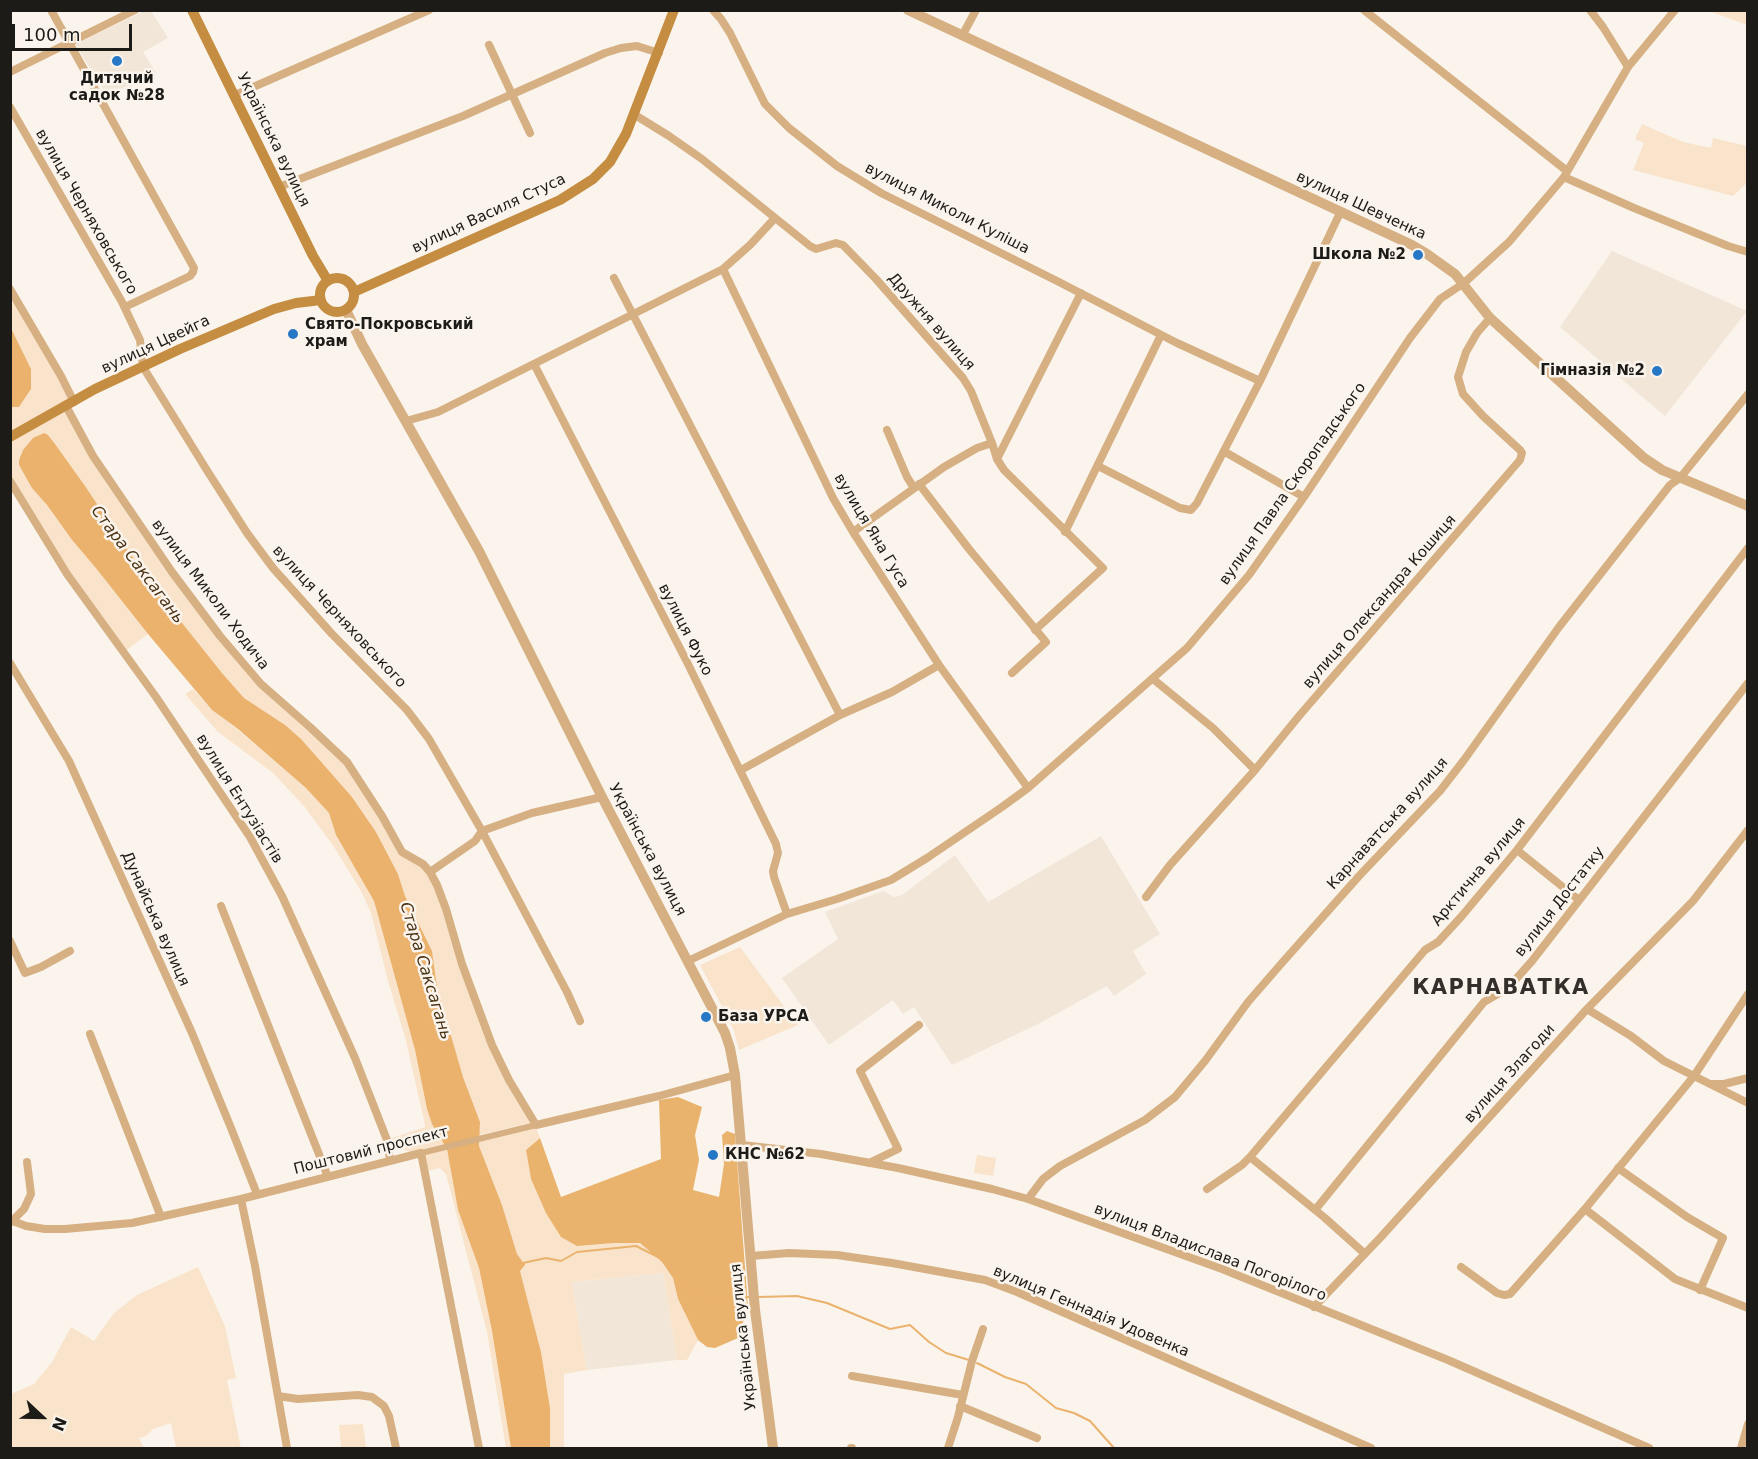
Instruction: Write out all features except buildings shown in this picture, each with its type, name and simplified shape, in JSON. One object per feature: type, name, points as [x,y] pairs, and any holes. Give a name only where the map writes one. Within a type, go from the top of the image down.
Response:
[{"type":"main road","name":"Українська вулиця","points":[[192,10],[313,256],[328,281]]},
{"type":"main road","name":"вулиця Василя Стуса","points":[[354,292],[560,200],[584,186],[603,170],[617,152],[634,115],[674,10]]},
{"type":"main road","points":[[336,278],[344,279],[351,285],[354,292],[353,303],[346,310],[338,312],[331,311],[324,306],[321,300],[322,287],[328,281],[336,278]]},
{"type":"main road","name":"вулиця Цвейга","points":[[10,437],[96,389],[180,349],[274,309],[321,300]]},
{"type":"street","points":[[51,10],[194,268],[190,276],[125,307]]},
{"type":"street","points":[[10,72],[135,10]]},
{"type":"street","points":[[235,95],[429,10]]},
{"type":"street","name":"вулиця Миколи Куліша","points":[[713,10],[730,33],[765,104],[789,128],[846,171],[881,193],[1161,335],[1260,381]]},
{"type":"street","name":"вулиця Шевченка","points":[[908,10],[1412,245],[1445,266],[1464,283],[1490,318],[1644,458],[1662,470],[1748,506]]},
{"type":"street","points":[[962,36],[976,10]]},
{"type":"street","points":[[1364,10],[1565,174],[1634,208],[1748,252]]},
{"type":"street","points":[[1590,10],[1604,27],[1628,67]]},
{"type":"street","name":"вулиця Павла Скоропадського","points":[[688,961],[787,914],[891,880],[1028,788],[1187,648],[1249,575],[1410,338],[1440,299],[1464,283],[1509,242],[1565,174],[1628,67],[1675,10]]},
{"type":"street","points":[[489,45],[530,133]]},
{"type":"street","points":[[279,187],[463,116],[621,48],[637,46],[659,53]]},
{"type":"street","name":"вулиця Черняховського","points":[[10,107],[125,307],[140,339],[143,366],[219,490],[273,568],[369,674],[407,710],[429,739],[482,831],[580,1021]]},
{"type":"street","name":"Дружня вулиця","points":[[634,115],[702,159],[810,246],[816,249],[836,243],[843,245],[963,378],[971,391],[997,459],[1004,470],[1102,568],[1035,630]]},
{"type":"street","points":[[1098,466],[1180,508],[1191,510],[1195,507],[1225,452],[1340,213]]},
{"type":"street","points":[[406,421],[438,412],[723,269],[776,218]]},
{"type":"street","name":"вулиця Яна Гуса","points":[[723,269],[833,498],[939,665],[1028,788]]},
{"type":"street","points":[[614,278],[840,715]]},
{"type":"street","name":"вулиця Миколи Ходича","points":[[10,289],[62,376],[70,404],[93,456],[172,572],[220,636],[261,684],[347,762],[402,852],[423,864],[430,872],[446,909],[462,964],[492,1045],[509,1080],[536,1125]]},
{"type":"street","points":[[997,459],[1081,293]]},
{"type":"street","name":"Українська вулиця","points":[[346,310],[479,551],[602,797],[725,1033],[735,1075],[755,1310],[773,1449]]},
{"type":"street","name":"вулиця Олександра Кошиця","points":[[1146,897],[1170,865],[1255,770],[1522,456],[1520,450],[1463,394],[1458,377],[1466,352],[1477,333],[1490,318]]},
{"type":"street","points":[[1065,532],[1161,335]]},
{"type":"street","name":"вулиця Фуко","points":[[534,364],[741,770],[776,844],[778,853],[774,877],[787,914]]},
{"type":"street","name":"Карнаватська вулиця","points":[[1028,1199],[1043,1179],[1060,1166],[1145,1120],[1175,1097],[1205,1061],[1248,1002],[1359,876],[1440,790],[1559,627],[1670,485],[1680,478],[1748,394]]},
{"type":"street","points":[[886,430],[916,486],[1046,642],[1012,673]]},
{"type":"street","points":[[853,532],[944,467],[977,448],[992,443]]},
{"type":"street","points":[[1225,452],[1304,497]]},
{"type":"street","name":"вулиця Ентузіастів","points":[[10,481],[67,574],[162,706],[250,837],[282,896],[350,1048],[387,1140],[390,1160]]},
{"type":"street","name":"Арктична вулиця","points":[[1207,1189],[1250,1157],[1425,950],[1438,942],[1461,917],[1517,850],[1748,548]]},
{"type":"street","name":"Дунайська вулиця","points":[[10,663],[69,761],[192,1033],[257,1194]]},
{"type":"street","points":[[741,770],[840,715],[892,692],[939,665]]},
{"type":"street","points":[[1153,679],[1213,728],[1255,770]]},
{"type":"street","name":"вулиця Достатку","points":[[1315,1210],[1484,1002],[1508,988],[1532,961],[1748,684]]},
{"type":"street","points":[[430,872],[475,841],[482,831],[532,813],[602,797]]},
{"type":"street","name":"вулиця Злагоди","points":[[1314,1307],[1380,1238],[1587,1009],[1693,901],[1748,830]]},
{"type":"street","points":[[1517,850],[1579,900]]},
{"type":"street","points":[[221,906],[328,1177]]},
{"type":"street","points":[[10,941],[25,973],[70,951]]},
{"type":"street","points":[[1461,1267],[1497,1293],[1510,1294],[1585,1209],[1694,1076],[1748,994]]},
{"type":"street","points":[[1587,1009],[1631,1036],[1664,1061],[1748,1103]]},
{"type":"street","points":[[869,1162],[898,1149],[860,1071],[919,1025]]},
{"type":"street","points":[[90,1034],[161,1217]]},
{"type":"street","name":"Поштовий проспект","points":[[11,1221],[26,1226],[65,1229],[132,1223],[241,1199],[444,1146],[659,1096],[735,1075]]},
{"type":"street","points":[[1707,1083],[1724,1084],[1748,1078]]},
{"type":"street","name":"вулиця Владислава Погорілого","points":[[742,1145],[869,1162],[1028,1199],[1222,1269],[1448,1360],[1649,1449]]},
{"type":"street","points":[[421,1153],[479,1449]]},
{"type":"street","points":[[1250,1157],[1364,1253]]},
{"type":"street","points":[[11,1221],[24,1209],[31,1194],[27,1162]]},
{"type":"street","points":[[1618,1168],[1687,1217],[1723,1238],[1700,1290]]},
{"type":"street","points":[[241,1199],[287,1449]]},
{"type":"street","points":[[1585,1209],[1675,1279],[1748,1308]]},
{"type":"street","name":"вулиця Геннадія Удовенка","points":[[751,1256],[789,1253],[837,1255],[985,1280],[1017,1292],[1371,1449]]},
{"type":"street","points":[[948,1449],[983,1329]]},
{"type":"street","points":[[852,1376],[963,1395]]},
{"type":"street","points":[[278,1396],[298,1399],[358,1395],[372,1397],[384,1406],[389,1416],[396,1449]]},
{"type":"street","points":[[960,1406],[1037,1438]]},
{"type":"street","points":[[1741,1449],[1748,1424]]},
{"type":"shaded area","name":"Дитячий садок №28","points":[[144,11],[151,11],[168,38],[143,52],[156,73],[108,97],[75,44]]},
{"type":"shaded area","points":[[1709,11],[1747,11],[1747,25]]},
{"type":"shaded area","points":[[1642,124],[1683,142],[1711,148],[1713,138],[1747,146],[1747,183],[1733,196],[1633,170],[1644,143],[1635,139]]},
{"type":"shaded area","name":"Гімназія №2","points":[[1612,251],[1747,311],[1665,416],[1560,327]]},
{"type":"shaded area","points":[[11,289],[69,391],[66,406],[93,456],[172,572],[261,684],[347,762],[402,852],[430,872],[492,1045],[534,1122],[479,1135],[480,1122],[463,1077],[437,987],[432,951],[405,896],[398,874],[376,832],[352,797],[336,779],[262,711],[244,698],[222,673],[147,579],[55,444],[33,438],[23,450],[19,460],[72,540],[148,634],[124,652],[67,574],[11,481],[11,407],[19,407],[31,389],[31,369],[11,328]]},
{"type":"shaded area","points":[[193,689],[212,710],[307,788],[329,813],[336,835],[374,901],[415,1050],[427,1109],[432,1124],[444,1144],[410,1152],[401,1148],[392,1138],[425,1127],[405,1037],[371,913],[361,891],[334,847],[304,806],[273,773],[218,732],[185,694]]},
{"type":"shaded area","points":[[1101,836],[1160,934],[1133,951],[1146,974],[1114,996],[1107,986],[1038,1024],[952,1065],[914,1007],[903,1014],[893,1000],[829,1045],[782,978],[838,939],[825,912],[883,891],[894,897],[902,895],[955,855],[988,902]]},
{"type":"shaded area","points":[[740,947],[798,1025],[739,1050],[734,1031],[700,965]]},
{"type":"shaded area","points":[[678,1097],[702,1107],[695,1135],[699,1160],[693,1190],[719,1197],[724,1164],[722,1135],[727,1131],[735,1134],[748,1307],[738,1338],[715,1348],[707,1347],[698,1340],[678,1299],[673,1278],[662,1262],[640,1243],[577,1246],[561,1237],[546,1213],[531,1179],[526,1150],[540,1138],[561,1197],[661,1159],[659,1100]]},
{"type":"shaded area","points":[[536,1127],[540,1138],[526,1150],[531,1179],[613,1243],[640,1243],[662,1262],[673,1278],[678,1299],[698,1340],[687,1360],[677,1360],[663,1273],[572,1282],[587,1370],[564,1374],[564,1448],[550,1448],[550,1408],[541,1352],[520,1271],[524,1265],[517,1254],[502,1205],[479,1146],[480,1140]]},
{"type":"shaded area","points":[[447,1149],[458,1210],[479,1268],[511,1448],[506,1448],[487,1332],[446,1174],[440,1168],[427,1171],[425,1154]]},
{"type":"shaded area","points":[[977,1155],[996,1158],[993,1176],[974,1173]]},
{"type":"shaded area","points":[[198,1267],[225,1326],[236,1378],[227,1380],[241,1448],[176,1448],[171,1423],[153,1429],[146,1436],[139,1438],[144,1448],[11,1448],[11,1394],[34,1384],[52,1362],[71,1327],[94,1341],[114,1313],[137,1295]]},
{"type":"shaded area","points":[[663,1273],[677,1360],[587,1370],[572,1282]]},
{"type":"shaded area","points":[[363,1424],[366,1448],[341,1448],[339,1425]]},
{"type":"water","points":[[11,328],[31,369],[31,389],[19,407],[11,407]]},
{"type":"water","name":"Стара Саксагань","points":[[44,433],[55,444],[85,486],[147,579],[222,673],[244,698],[285,725],[301,739],[352,797],[376,832],[398,874],[405,896],[432,951],[437,987],[463,1077],[480,1122],[479,1146],[502,1205],[517,1254],[525,1265],[520,1271],[541,1352],[550,1408],[550,1448],[511,1448],[479,1268],[458,1210],[447,1149],[432,1124],[427,1109],[415,1050],[374,901],[336,835],[329,813],[306,788],[238,729],[212,710],[148,634],[32,488],[19,465],[19,460],[23,450],[33,438]]},
{"type":"waterway","points":[[523,1263],[546,1258],[561,1261],[577,1252],[636,1246],[664,1260],[679,1283],[699,1296],[749,1297]]},
{"type":"waterway","points":[[758,1297],[797,1296],[827,1303],[890,1329],[910,1325],[946,1353],[969,1360]]},
{"type":"waterway","points":[[977,1363],[1005,1377],[1026,1384],[1056,1408],[1090,1421],[1114,1448]]},
{"type":"place","name":"Дитячий садок №28","points":[[117,61]]},
{"type":"place","name":"Школа №2","points":[[1418,255]]},
{"type":"place","name":"Свято-Покровський храм","points":[[293,334]]},
{"type":"place","name":"Гімназія №2","points":[[1657,371]]},
{"type":"place","name":"База УРСА","points":[[706,1017]]},
{"type":"place","name":"КНС №62","points":[[713,1155]]},
{"type":"district","name":"КАРНАВАТКА","points":[[1501,989]]}]
